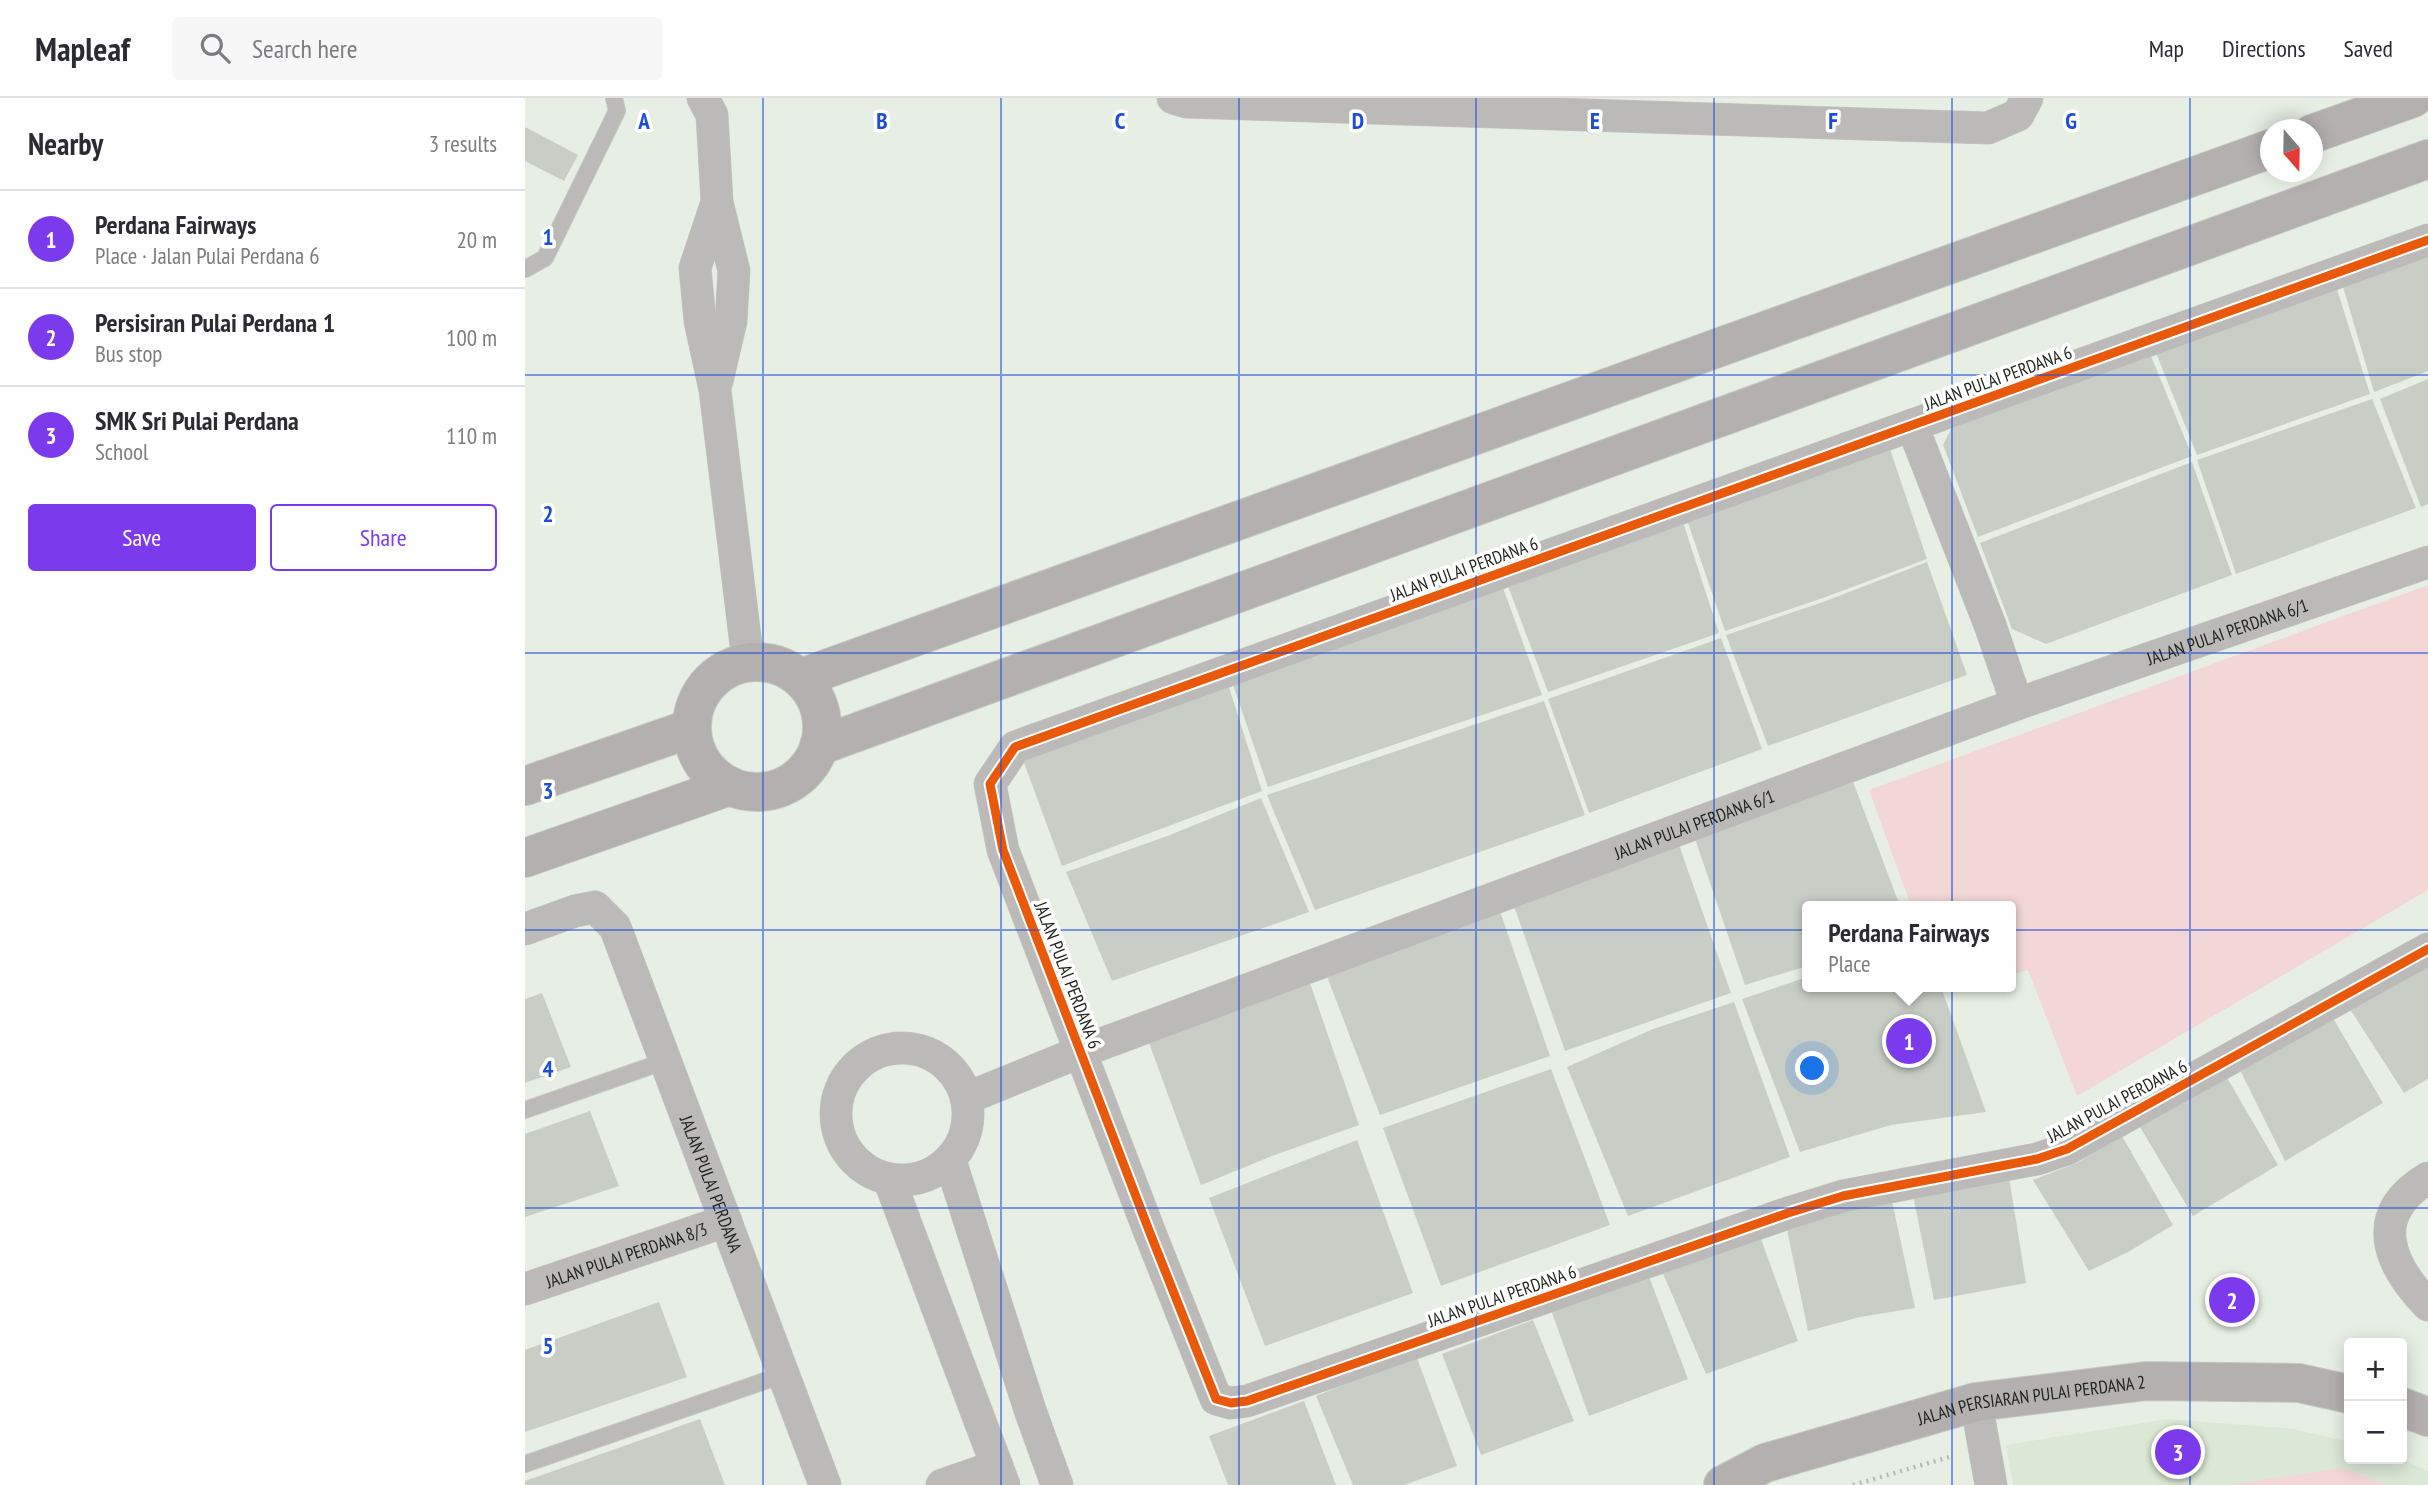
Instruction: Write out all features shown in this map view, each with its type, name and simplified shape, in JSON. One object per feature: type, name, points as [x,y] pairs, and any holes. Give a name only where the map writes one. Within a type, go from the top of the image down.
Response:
[{"type":"street","points":[[703,98],[712,115],[717,202],[695,268],[700,321],[716,390],[748,662]]},
{"type":"street","points":[[1173,98],[1187,102],[1557,105],[1988,128],[2018,115],[2027,98]]},
{"type":"street","points":[[2323,130],[2413,98]]},
{"type":"street","points":[[801,678],[2260,153]]},
{"type":"street","points":[[819,746],[2428,159]]},
{"type":"street","name":"JALAN PULAI PERDANA 6","points":[[2428,240],[1015,747],[989,783],[1003,850],[1206,1376],[1216,1399],[1231,1403],[1247,1401],[1843,1196],[2037,1159],[2067,1149],[2428,949]]},
{"type":"street","points":[[1912,425],[1990,625],[2017,704]]},
{"type":"street","name":"JALAN PULAI PERDANA 6/1","points":[[967,1098],[1080,1052],[2017,704],[2428,562]]},
{"type":"street","points":[[748,662],[767,662],[785,668],[801,678],[813,693],[820,710],[822,728],[819,746],[805,770],[783,786],[765,791],[747,791],[730,786],[714,776],[702,762],[694,746],[694,709],[702,692],[714,677],[730,667],[748,662]]},
{"type":"street","points":[[525,786],[692,728]]},
{"type":"street","points":[[525,858],[730,786]]},
{"type":"street","name":"JALAN PULAI PERDANA","points":[[525,929],[575,911],[595,907],[615,927],[825,1485]]},
{"type":"street","points":[[902,1048],[924,1051],[951,1070],[958,1078],[967,1098],[968,1121],[962,1142],[950,1160],[932,1173],[912,1180],[889,1179],[868,1172],[852,1158],[840,1140],[835,1118],[837,1097],[846,1077],[862,1061],[881,1051],[902,1048]]},
{"type":"street","points":[[950,1160],[1030,1410],[1057,1485]]},
{"type":"street","points":[[2428,1178],[2401,1200],[2389,1222],[2391,1247],[2401,1268],[2428,1306]]},
{"type":"street","points":[[889,1179],[1000,1476],[942,1485]]},
{"type":"street","name":"JALAN PULAI PERDANA 8/3","points":[[525,1289],[726,1221]]},
{"type":"street","name":"JALAN PERSIARAN PULAI PERDANA 2","points":[[1723,1485],[1765,1463],[1976,1402],[2146,1381],[2299,1383],[2344,1393]]},
{"type":"street","points":[[1976,1402],[1991,1485]]},
{"type":"street","points":[[2407,1409],[2428,1417]]},
{"type":"lane","points":[[525,269],[545,258],[617,111],[614,98]]},
{"type":"lane","points":[[525,1110],[665,1060]]},
{"type":"lane","points":[[525,1464],[785,1374]]},
{"type":"path","points":[[1853,1485],[1984,1447]]},
{"type":"shaded area","points":[[2428,585],[2428,890],[2077,1096],[2028,970],[2016,974],[2016,901],[1909,901],[1869,790]]},
{"type":"shaded area","points":[[2168,1419],[2293,1429],[2344,1441],[2344,1464],[2407,1462],[2428,1471],[2428,1485],[2013,1485],[2006,1445]]},
{"type":"shaded area","points":[[2344,1468],[2385,1485],[2230,1485],[2232,1484]]},
{"type":"building","points":[[525,127],[578,155],[564,181],[525,161]]},
{"type":"building","points":[[2428,250],[2428,371],[2374,392],[2341,280]]},
{"type":"building","points":[[2335,283],[2370,394],[2197,455],[2154,348]]},
{"type":"building","points":[[2149,351],[2192,456],[1978,537],[1943,445],[1957,417]]},
{"type":"building","points":[[2428,379],[2428,504],[2421,507],[2380,399]]},
{"type":"building","points":[[2372,399],[2416,508],[2236,574],[2197,460]]},
{"type":"building","points":[[1888,443],[1927,559],[1725,631],[1685,514]]},
{"type":"building","points":[[2192,462],[2232,575],[2046,644],[2012,629],[1980,543]]},
{"type":"building","points":[[1682,519],[1719,633],[1548,692],[1506,581]]},
{"type":"building","points":[[1927,562],[1967,675],[1768,746],[1726,635]]},
{"type":"building","points":[[1502,585],[1542,695],[1268,787],[1232,682]]},
{"type":"building","points":[[1721,638],[1762,749],[1589,813],[1548,699]]},
{"type":"building","points":[[1228,684],[1262,791],[1062,866],[1023,760]]},
{"type":"building","points":[[1544,701],[1585,815],[1315,910],[1267,795]]},
{"type":"building","points":[[1852,779],[1898,901],[1802,901],[1802,968],[1745,985],[1694,836]]},
{"type":"building","points":[[1261,798],[1309,912],[1112,981],[1066,872],[1170,835]]},
{"type":"building","points":[[1678,842],[1731,993],[1565,1051],[1514,906]]},
{"type":"building","points":[[1500,911],[1550,1056],[1380,1115],[1326,974]]},
{"type":"building","points":[[2428,959],[2428,1079],[2404,1093],[2348,1006]]},
{"type":"building","points":[[1802,979],[1802,992],[1943,992],[1986,1112],[1891,1125],[1800,1152],[1742,999]]},
{"type":"building","points":[[1309,980],[1359,1125],[1201,1185],[1148,1040]]},
{"type":"building","points":[[542,993],[571,1067],[525,1083],[525,999]]},
{"type":"building","points":[[1734,1002],[1790,1157],[1628,1216],[1567,1067],[1653,1029]]},
{"type":"building","points":[[2330,1013],[2383,1103],[2285,1161],[2240,1070]]},
{"type":"building","points":[[1551,1069],[1610,1225],[1441,1286],[1383,1128]]},
{"type":"building","points":[[2226,1076],[2278,1165],[2193,1216],[2140,1127]]},
{"type":"building","points":[[590,1111],[619,1186],[525,1217],[525,1134]]},
{"type":"building","points":[[2122,1136],[2173,1225],[2089,1271],[2033,1180],[2077,1163]]},
{"type":"building","points":[[1357,1140],[1413,1293],[1265,1346],[1209,1198]]},
{"type":"building","points":[[2009,1177],[2026,1283],[1934,1300],[1912,1190]]},
{"type":"building","points":[[1892,1201],[1915,1308],[1860,1317],[1808,1331],[1786,1225]]},
{"type":"building","points":[[1761,1239],[1798,1341],[1706,1374],[1662,1271]]},
{"type":"building","points":[[1648,1274],[1688,1379],[1589,1416],[1551,1310]]},
{"type":"building","points":[[659,1302],[687,1377],[525,1432],[525,1350]]},
{"type":"building","points":[[1533,1320],[1574,1421],[1481,1455],[1442,1354]]},
{"type":"building","points":[[1417,1358],[1457,1466],[1404,1485],[1353,1485],[1316,1396]]},
{"type":"building","points":[[1304,1401],[1336,1485],[1228,1485],[1209,1436]]},
{"type":"building","points":[[700,1419],[725,1485],[525,1485],[525,1481]]},
{"type":"cycle path","points":[[2428,240],[1015,747],[990,784],[1003,850],[1150,1233],[1216,1399],[1231,1403],[1247,1401],[1843,1196],[2037,1159],[2067,1149],[2428,949]]},
{"type":"place","name":"Perdana Fairways","points":[[1909,1041]]},
{"type":"place","name":"Persisiran Pulai Perdana 1","points":[[2232,1300]]},
{"type":"place","name":"SMK Sri Pulai Perdana","points":[[2178,1452]]}]
